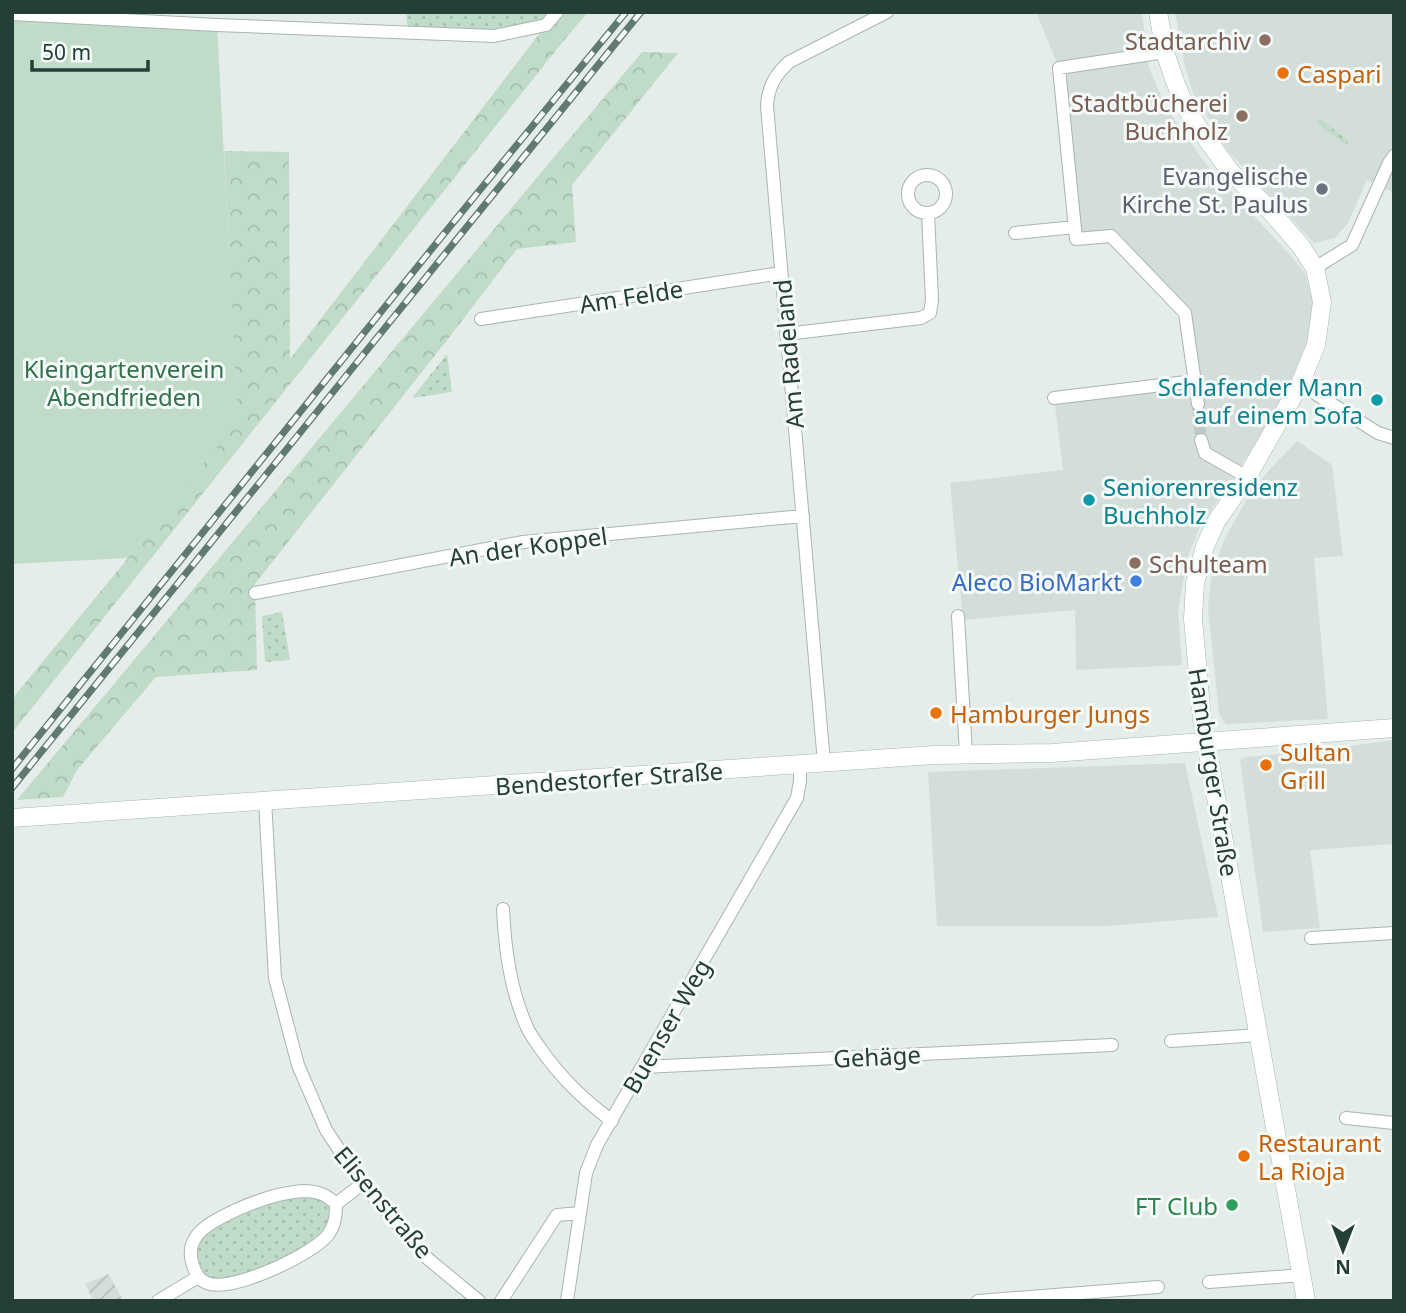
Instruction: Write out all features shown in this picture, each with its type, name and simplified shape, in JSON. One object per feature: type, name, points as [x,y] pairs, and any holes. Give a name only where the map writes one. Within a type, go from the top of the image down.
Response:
[{"type":"main road","points":[[1158,12],[1165,52],[1174,79],[1184,104],[1198,127],[1230,171],[1266,206],[1300,245],[1315,268]]},
{"type":"main road","name":"Hamburger Straße","points":[[1307,1301],[1202,719],[1193,619],[1195,583],[1205,546],[1216,522],[1247,477],[1300,384],[1316,345],[1322,302],[1315,268]]},
{"type":"main road","name":"Bendestorfer Straße","points":[[17,817],[824,763],[966,754],[1052,752],[1394,729]]},
{"type":"street","points":[[12,13],[217,25],[494,36],[546,25],[557,12]]},
{"type":"street","name":"Am Radeland","points":[[824,763],[766,106],[772,81],[789,62],[887,12]]},
{"type":"street","points":[[1165,52],[1059,68],[1076,239],[1111,236],[1185,313],[1198,404]]},
{"type":"street","points":[[1315,268],[1352,245],[1394,156]]},
{"type":"street","points":[[786,334],[921,318],[930,313],[932,300],[928,213]]},
{"type":"street","points":[[1015,233],[1075,227]]},
{"type":"street","name":"Am Felde","points":[[481,319],[781,273]]},
{"type":"street","points":[[1054,398],[1195,381]]},
{"type":"street","points":[[1300,384],[1378,433],[1394,439]]},
{"type":"street","points":[[1201,440],[1205,453],[1247,477]]},
{"type":"street","name":"An der Koppel","points":[[255,593],[523,542],[803,516]]},
{"type":"street","points":[[958,616],[966,754]]},
{"type":"street","name":"Buenser Weg","points":[[567,1301],[586,1173],[597,1146],[797,798],[800,765]]},
{"type":"street","name":"Elisenstraße","points":[[265,800],[275,978],[298,1065],[312,1098],[326,1130],[362,1184],[427,1258],[479,1301]]},
{"type":"street","points":[[503,909],[505,945],[512,985],[526,1027],[555,1070],[587,1102],[612,1121]]},
{"type":"street","points":[[1311,938],[1394,933]]},
{"type":"street","points":[[1171,1041],[1259,1035]]},
{"type":"street","name":"Gehäge","points":[[643,1067],[1111,1045]]},
{"type":"street","points":[[1346,1118],[1394,1123]]},
{"type":"street","points":[[336,1204],[362,1184]]},
{"type":"street","points":[[314,1191],[328,1196],[336,1204],[335,1223],[329,1234],[319,1244],[274,1269],[217,1286],[205,1283],[198,1277],[190,1253],[198,1233],[211,1222],[263,1198],[286,1192],[314,1191]]},
{"type":"street","points":[[501,1301],[557,1215],[580,1213]]},
{"type":"street","points":[[1209,1282],[1302,1275]]},
{"type":"street","points":[[158,1301],[198,1277]]},
{"type":"street","points":[[978,1301],[1037,1299],[1158,1287]]},
{"type":"shaded area","points":[[1036,12],[1142,12],[1149,68],[1165,106],[1204,162],[1305,273],[1313,302],[1312,327],[1306,349],[1291,381],[1256,443],[1200,527],[1188,556],[1178,610],[1182,665],[1076,670],[1075,610],[963,620],[950,483],[1063,470],[1054,398],[1195,381],[1185,313],[1111,236],[1076,239],[1059,68]]},
{"type":"shaded area","points":[[1175,12],[1394,12],[1394,193],[1367,180],[1348,223],[1335,238],[1314,243],[1227,150],[1193,93],[1185,67]]},
{"type":"shaded area","points":[[1297,441],[1332,465],[1343,556],[1314,558],[1328,719],[1226,724],[1219,714],[1208,608],[1211,579],[1224,540],[1249,495]]},
{"type":"shaded area","points":[[1394,740],[1394,844],[1310,850],[1320,928],[1263,932],[1240,760],[1246,757]]},
{"type":"shaded area","points":[[1185,763],[1218,917],[1107,926],[937,926],[928,772]]},
{"type":"shaded area","points":[[109,1274],[123,1301],[93,1301],[85,1284]]},
{"type":"green space","points":[[406,12],[557,12],[546,25],[494,36],[408,32]]},
{"type":"green space","points":[[557,12],[588,12],[12,733],[12,699],[237,421],[224,151],[289,152],[290,359]]},
{"type":"green space","name":"Kleingartenverein Abendfrieden","points":[[12,14],[217,25],[238,421],[128,558],[12,564]]},
{"type":"green space","points":[[642,52],[678,53],[572,185],[576,242],[517,249],[255,584],[257,670],[156,677],[77,770],[63,797],[17,800]]},
{"type":"green space","points":[[1320,119],[1349,141],[1346,145],[1317,123]]},
{"type":"green space","points":[[447,354],[452,392],[412,398]]},
{"type":"green space","points":[[282,612],[290,660],[265,662],[262,616]]},
{"type":"green space","points":[[302,1191],[336,1204],[319,1244],[233,1283],[198,1277],[193,1243],[211,1222]]},
{"type":"tunnel","points":[[1198,404],[1201,440]]},
{"type":"railway","points":[[12,769],[626,12]]},
{"type":"railway","points":[[12,788],[641,12]]},
{"type":"place","name":"Stadtarchiv","points":[[1265,40]]},
{"type":"place","name":"Caspari","points":[[1283,73]]},
{"type":"place","name":"Stadtbücherei Buchholz","points":[[1242,116]]},
{"type":"place","name":"Evangelische Kirche St. Paulus","points":[[1322,189]]},
{"type":"place","name":"Schlafender Mann auf einem Sofa","points":[[1377,400]]},
{"type":"place","name":"Seniorenresidenz Buchholz","points":[[1089,500]]},
{"type":"place","name":"Schulteam","points":[[1135,563]]},
{"type":"place","name":"Aleco BioMarkt","points":[[1136,581]]},
{"type":"place","name":"Hamburger Jungs","points":[[936,713]]},
{"type":"place","name":"Sultan Grill","points":[[1266,765]]},
{"type":"place","name":"Restaurant La Rioja","points":[[1244,1156]]},
{"type":"place","name":"FT Club","points":[[1232,1205]]}]
